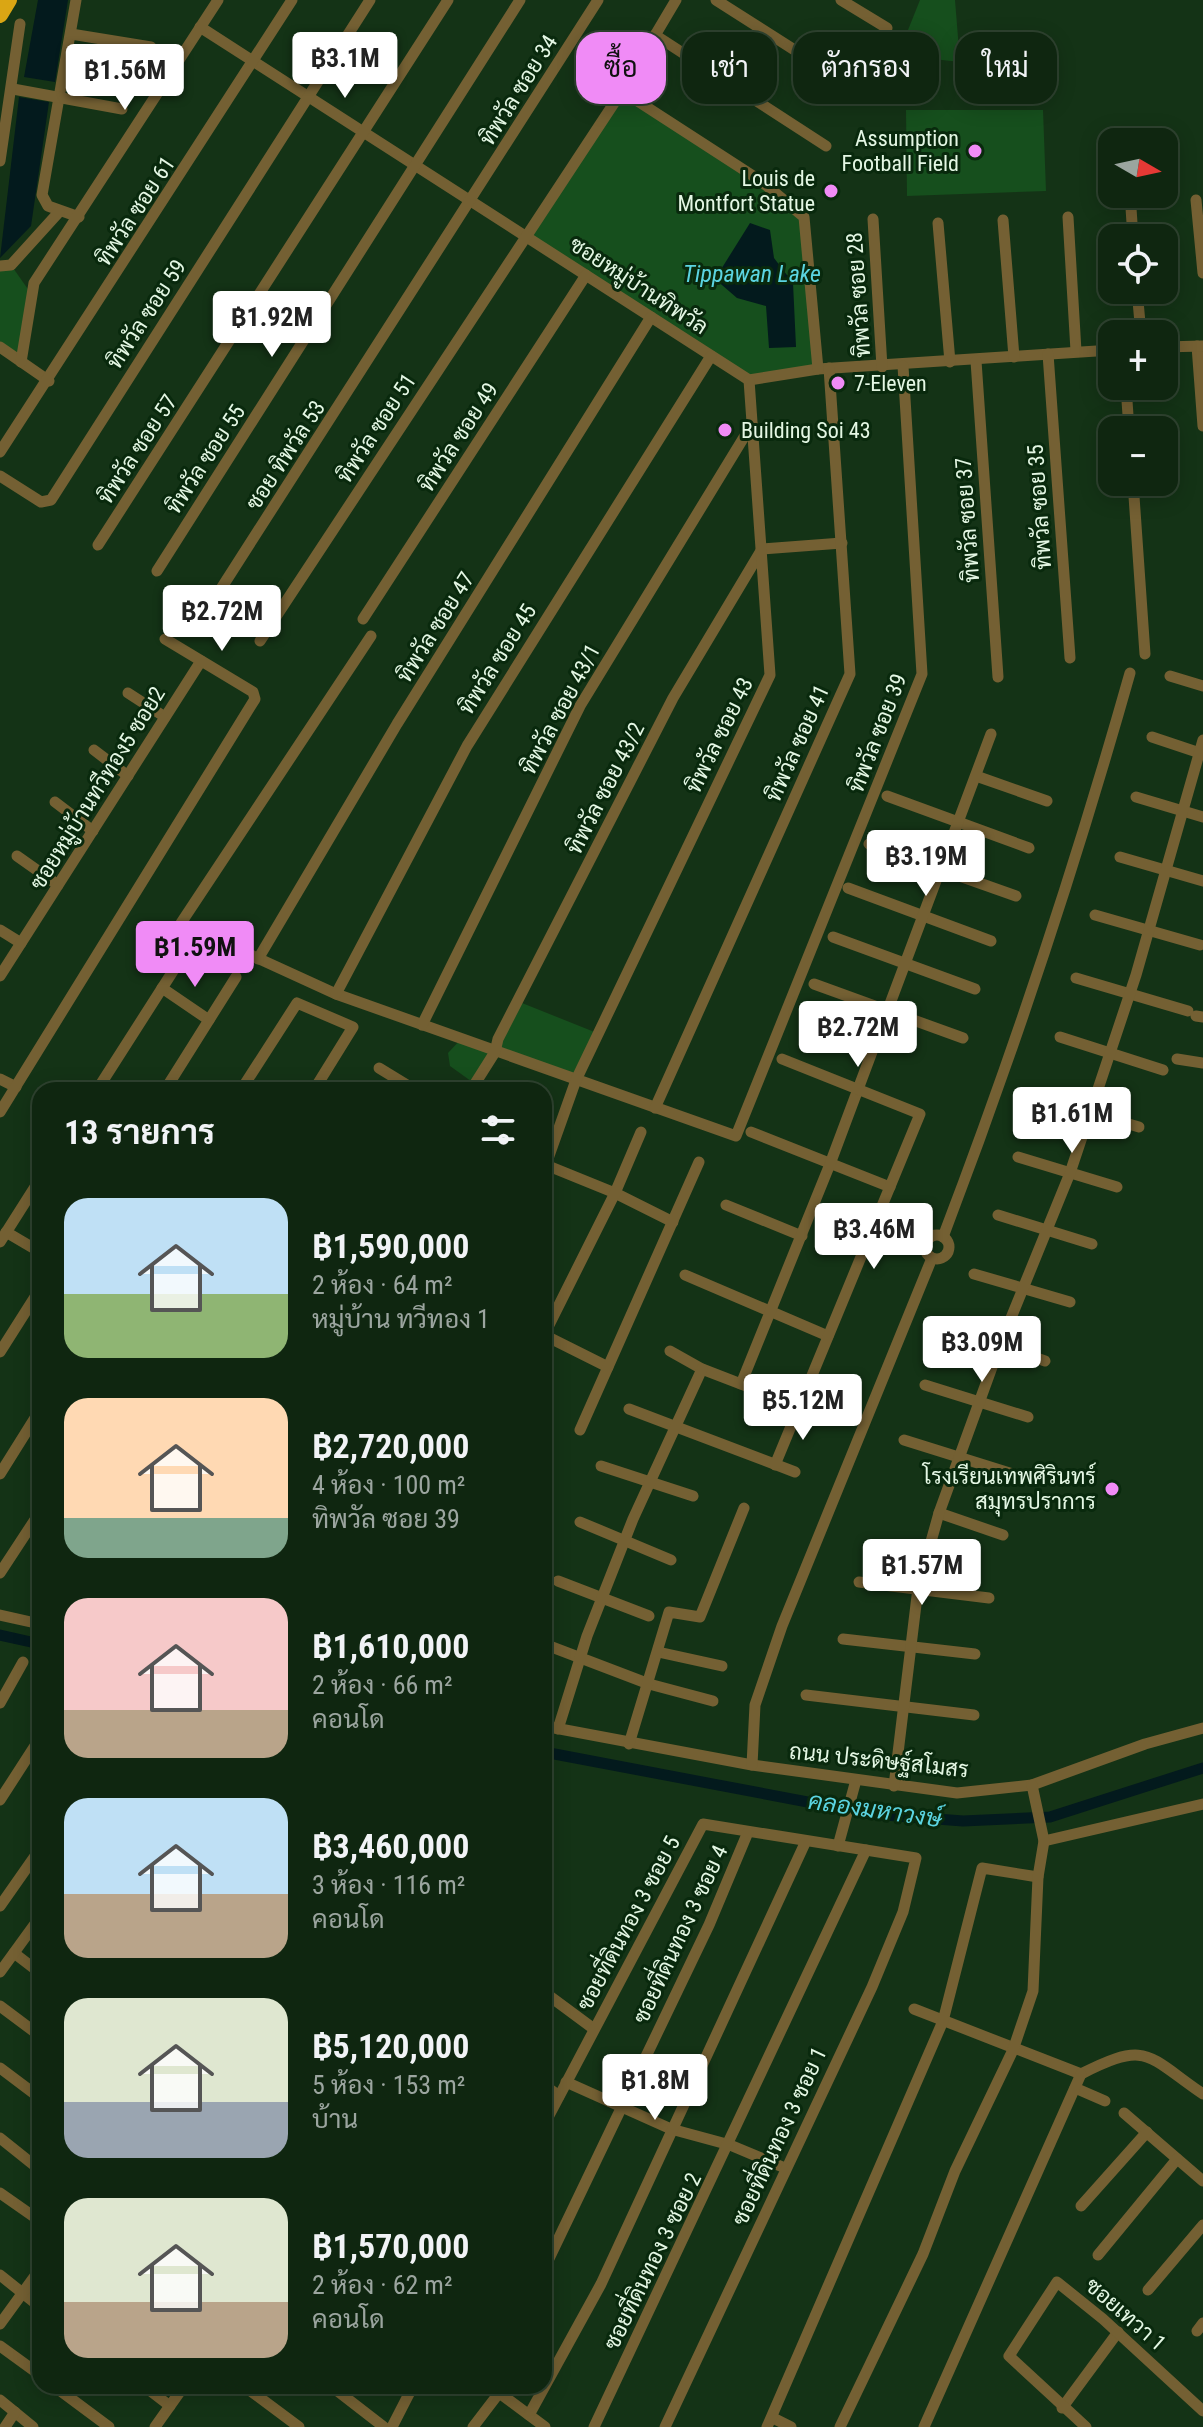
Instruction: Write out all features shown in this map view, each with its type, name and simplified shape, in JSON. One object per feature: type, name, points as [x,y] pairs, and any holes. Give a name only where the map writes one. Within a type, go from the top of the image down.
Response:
[{"type":"highway","points":[[0,15],[9,0]]},
{"type":"street","points":[[76,0],[42,195],[48,206],[79,217]]},
{"type":"street","points":[[21,362],[34,283],[218,0]]},
{"type":"street","name":"ทิพวัล ซอย 61","points":[[49,381],[292,0]]},
{"type":"street","name":"ทิพวัล ซอย 59","points":[[0,476],[41,502],[51,500],[370,0]]},
{"type":"street","name":"ทิพวัล ซอย 57","points":[[98,545],[448,0]]},
{"type":"street","name":"ทิพวัล ซอย 55","points":[[157,571],[520,0]]},
{"type":"street","name":"ทิพวัล ซอย 34","points":[[472,201],[598,0]]},
{"type":"street","name":"ทิพวัล ซอย 51","points":[[657,32],[676,0]]},
{"type":"street","points":[[716,0],[793,49]]},
{"type":"street","points":[[841,0],[887,28]]},
{"type":"street","points":[[0,161],[13,89],[20,24]]},
{"type":"street","name":"ซอยหมู่บ้านทิพวัล","points":[[200,27],[749,380]]},
{"type":"street","points":[[71,34],[151,47]]},
{"type":"street","points":[[666,42],[826,146]]},
{"type":"street","points":[[13,89],[122,109]]},
{"type":"street","name":"ทิพวัล ซอย 51","points":[[260,641],[613,104]]},
{"type":"street","name":"ทิพวัล ซอย 41","points":[[642,104],[761,181],[804,217],[842,543],[850,674],[655,1108]]},
{"type":"street","points":[[1196,200],[1203,273]]},
{"type":"street","name":"ซอย ทิพวัล 53","points":[[208,609],[472,201]]},
{"type":"street","points":[[1131,208],[1132,224]]},
{"type":"street","points":[[0,266],[11,265],[59,212]]},
{"type":"street","points":[[1068,217],[1076,351]]},
{"type":"street","name":"ทิพวัล ซอย 28","points":[[873,219],[882,367]]},
{"type":"street","points":[[1003,220],[1014,357]]},
{"type":"street","points":[[938,223],[950,362]]},
{"type":"street","name":"ทิพวัล ซอย 49","points":[[363,619],[586,275]]},
{"type":"street","name":"ทิพวัล ซอย 47","points":[[258,959],[397,724],[651,317]]},
{"type":"street","points":[[1178,347],[1200,346],[1203,426]]},
{"type":"street","points":[[0,347],[49,381],[0,452]]},
{"type":"street","points":[[749,380],[823,369],[903,366],[1098,350]]},
{"type":"street","name":"ทิพวัล ซอย 35","points":[[1048,354],[1070,658]]},
{"type":"street","name":"ทิพวัล ซอย 45","points":[[336,994],[467,746],[711,356]]},
{"type":"street","name":"ทิพวัล ซอย 37","points":[[976,361],[998,677]]},
{"type":"street","name":"ทิพวัล ซอย 39","points":[[655,1108],[735,1137],[922,674],[903,366]]},
{"type":"street","name":"ทิพวัล ซอย 43","points":[[552,1147],[576,1080],[770,675],[749,380]]},
{"type":"street","name":"ทิพวัล ซอย 43/1","points":[[422,1025],[580,706],[753,423]]},
{"type":"street","points":[[1134,496],[1145,654]]},
{"type":"street","points":[[762,549],[842,543]]},
{"type":"street","name":"ทิพวัล ซอย 43/2","points":[[476,1082],[495,1052],[498,1039],[673,698],[762,549]]},
{"type":"street","points":[[371,636],[181,923],[336,994],[655,1108]]},
{"type":"street","points":[[0,1112],[255,695],[165,639]]},
{"type":"street","name":"ซอยหมู่บ้านทวีทอง5 ซอย2","points":[[0,976],[201,661]]},
{"type":"street","points":[[943,1237],[990,1114],[1058,917],[1130,673]]},
{"type":"street","points":[[1170,676],[1203,686]]},
{"type":"street","points":[[128,693],[165,717]]},
{"type":"street","points":[[741,1384],[830,1164],[991,734]]},
{"type":"street","points":[[1152,737],[1201,753]]},
{"type":"street","points":[[894,1786],[918,1588],[939,1513],[1022,1287],[1070,1173],[1149,931],[1203,740]]},
{"type":"street","points":[[94,750],[128,776]]},
{"type":"street","points":[[976,776],[1047,801]]},
{"type":"street","points":[[887,796],[1029,848]]},
{"type":"street","points":[[1136,797],[1203,817]]},
{"type":"street","points":[[55,802],[93,831]]},
{"type":"street","points":[[869,844],[1016,896]]},
{"type":"street","points":[[17,856],[58,885]]},
{"type":"street","points":[[1120,857],[1203,881]]},
{"type":"street","points":[[848,888],[991,941]]},
{"type":"street","points":[[1095,915],[1200,945]]},
{"type":"street","points":[[0,930],[21,943]]},
{"type":"street","points":[[833,937],[975,989]]},
{"type":"street","points":[[102,1082],[182,957]]},
{"type":"street","points":[[170,1082],[236,977]]},
{"type":"street","points":[[1076,978],[1196,1015]]},
{"type":"street","points":[[814,984],[963,1038]]},
{"type":"street","points":[[162,988],[209,1020]]},
{"type":"street","points":[[246,1082],[297,1003],[353,1027],[319,1082]]},
{"type":"street","points":[[1060,1037],[1163,1070]]},
{"type":"street","points":[[775,1465],[920,1114],[782,1059]]},
{"type":"street","points":[[1177,1059],[1203,1063]]},
{"type":"street","points":[[379,1068],[402,1082]]},
{"type":"street","points":[[0,1079],[16,1087]]},
{"type":"street","points":[[1039,1098],[1139,1127]]},
{"type":"street","points":[[552,1319],[615,1193],[641,1132]]},
{"type":"street","points":[[751,1132],[890,1187]]},
{"type":"street","points":[[1018,1157],[1117,1187]]},
{"type":"street","points":[[580,1430],[699,1162]]},
{"type":"street","points":[[552,1170],[615,1193],[673,1222]]},
{"type":"street","points":[[32,1192],[3,1237],[32,1249]]},
{"type":"street","points":[[726,1205],[802,1236]]},
{"type":"street","points":[[998,1215],[1092,1244]]},
{"type":"street","points":[[931,1236],[943,1237],[948,1243],[948,1251],[940,1259],[932,1258],[925,1250],[926,1242],[931,1236]]},
{"type":"street","points":[[752,1765],[755,1705],[782,1626],[932,1258]]},
{"type":"street","points":[[974,1274],[1070,1302]]},
{"type":"street","points":[[685,1275],[828,1336]]},
{"type":"street","points":[[0,1352],[32,1302]]},
{"type":"street","points":[[946,1326],[1045,1361]]},
{"type":"street","points":[[552,1339],[608,1367]]},
{"type":"street","points":[[670,1351],[702,1369],[798,1406]]},
{"type":"street","points":[[558,1729],[581,1658],[649,1481],[702,1369]]},
{"type":"street","points":[[925,1385],[1028,1417]]},
{"type":"street","points":[[629,1409],[795,1472]]},
{"type":"street","points":[[0,1474],[32,1423]]},
{"type":"street","points":[[904,1440],[1016,1475]]},
{"type":"street","points":[[601,1466],[693,1496]]},
{"type":"street","points":[[629,1744],[670,1611],[700,1617],[744,1508]]},
{"type":"street","points":[[939,1513],[1003,1535]]},
{"type":"street","points":[[580,1522],[671,1560]]},
{"type":"street","points":[[0,1573],[32,1524]]},
{"type":"street","points":[[558,1581],[649,1616]]},
{"type":"street","points":[[859,1582],[989,1598]]},
{"type":"street","points":[[0,1615],[32,1622]]},
{"type":"street","points":[[843,1639],[975,1654]]},
{"type":"street","points":[[552,1647],[649,1684],[713,1701]]},
{"type":"street","points":[[658,1652],[722,1666]]},
{"type":"street","points":[[0,1703],[23,1662]]},
{"type":"street","points":[[806,1695],[974,1715]]},
{"type":"street","name":"ถนน ประดิษฐ์สโมสร","points":[[552,1728],[752,1765],[957,1793],[1032,1785],[1145,1744],[1203,1728]]},
{"type":"street","points":[[0,1800],[32,1750]]},
{"type":"street","points":[[838,1846],[856,1780]]},
{"type":"street","points":[[840,2427],[923,2254],[955,2171],[1013,2050],[1033,1991],[1038,1877],[1043,1839],[1032,1785]]},
{"type":"street","points":[[1043,1839],[1203,1804]]},
{"type":"street","name":"ซอยที่ดินทอง 3 ซอย 5","points":[[552,2110],[703,1824],[748,1832]]},
{"type":"street","points":[[748,1832],[866,1850]]},
{"type":"street","name":"ซอยที่ดินทอง 3 ซอย 4","points":[[552,2252],[709,1925],[748,1832]]},
{"type":"street","points":[[552,2373],[601,2284],[806,1841]]},
{"type":"street","name":"ซอยที่ดินทอง 3 ซอย 1","points":[[665,2427],[872,1987],[903,1912],[916,1858],[866,1850]]},
{"type":"street","name":"ซอยที่ดินทอง 3 ซอย 2","points":[[594,2427],[730,2145],[866,1850]]},
{"type":"street","points":[[0,1906],[32,1860]]},
{"type":"street","points":[[791,2427],[770,2422],[818,2302],[943,2021],[971,1923],[982,1868],[1038,1877]]},
{"type":"street","points":[[0,1972],[32,1928]]},
{"type":"street","points":[[14,1953],[32,1967]]},
{"type":"street","points":[[552,1998],[594,2029]]},
{"type":"street","points":[[0,2006],[32,2030]]},
{"type":"street","points":[[914,2009],[1081,2074]]},
{"type":"street","points":[[924,2427],[1081,2074],[1119,2055],[1138,2053],[1149,2057],[1203,2094]]},
{"type":"street","points":[[0,2068],[32,2092]]},
{"type":"street","points":[[566,2082],[619,2109],[671,2129],[730,2145],[785,2168]]},
{"type":"street","points":[[1075,2088],[1105,2101]]},
{"type":"street","points":[[552,2091],[559,2096]]},
{"type":"street","points":[[1124,2113],[1203,2181]]},
{"type":"street","points":[[1081,2206],[1147,2132]]},
{"type":"street","points":[[0,2138],[32,2164]]},
{"type":"street","points":[[1098,2255],[1177,2159]]},
{"type":"street","points":[[0,2193],[32,2215]]},
{"type":"street","points":[[1148,2290],[1203,2225]]},
{"type":"street","points":[[0,2275],[32,2301]]},
{"type":"street","points":[[0,2324],[32,2280]]},
{"type":"street","name":"ซอยเทวา 1","points":[[1062,2408],[1009,2356],[1057,2282],[1118,2332],[1203,2411]]},
{"type":"street","points":[[1086,2427],[1062,2408],[1118,2332]]},
{"type":"street","points":[[0,2346],[32,2369]]},
{"type":"street","points":[[65,2394],[109,2427]]},
{"type":"street","points":[[154,2394],[170,2406]]},
{"type":"street","points":[[155,2427],[178,2394]]},
{"type":"street","points":[[255,2394],[299,2427]]},
{"type":"street","points":[[341,2394],[384,2427]]},
{"type":"street","points":[[392,2427],[408,2394]]},
{"type":"street","points":[[473,2427],[491,2394]]},
{"type":"street","points":[[501,2394],[545,2427]]},
{"type":"street","points":[[529,2415],[541,2394]]},
{"type":"street","points":[[0,2400],[33,2427]]},
{"type":"street","points":[[5,2427],[15,2412]]},
{"type":"green space","points":[[920,0],[955,0],[958,32],[955,32],[955,61],[939,60],[939,32],[907,32]]},
{"type":"green space","points":[[613,104],[641,104],[804,217],[818,369],[749,380],[526,236]]},
{"type":"green space","name":"Assumption Football Field","points":[[906,110],[1043,110],[1046,191],[907,196]]},
{"type":"green space","points":[[11,265],[32,295],[21,362],[0,347],[0,266]]},
{"type":"green space","points":[[517,1001],[597,1033],[576,1080],[495,1052],[476,1082],[450,1066],[448,1053],[461,1039],[495,1051]]},
{"type":"water","points":[[38,0],[68,0],[55,82],[24,77]]},
{"type":"water","points":[[19,97],[49,102],[31,226],[0,258]]},
{"type":"water","name":"Tippawan Lake","points":[[750,223],[770,230],[774,258],[793,283],[796,347],[769,348],[766,306],[737,298],[715,279]]},
{"type":"waterway","name":"คลองมหาวงษ์","points":[[0,1635],[32,1642]]},
{"type":"waterway","name":"คลองมหาวงษ์","points":[[552,1754],[871,1814],[963,1821],[1050,1817],[1203,1768]]},
{"type":"place","name":"Assumption Football Field","points":[[975,151]]},
{"type":"place","name":"Louis de Montfort Statue","points":[[831,191]]},
{"type":"place","name":"7-Eleven","points":[[838,383]]},
{"type":"place","name":"Building Soi 43","points":[[725,430]]},
{"type":"place","name":"โรงเรียนเทพศิรินทร์ สมุทรปราการ","points":[[1112,1489]]}]
